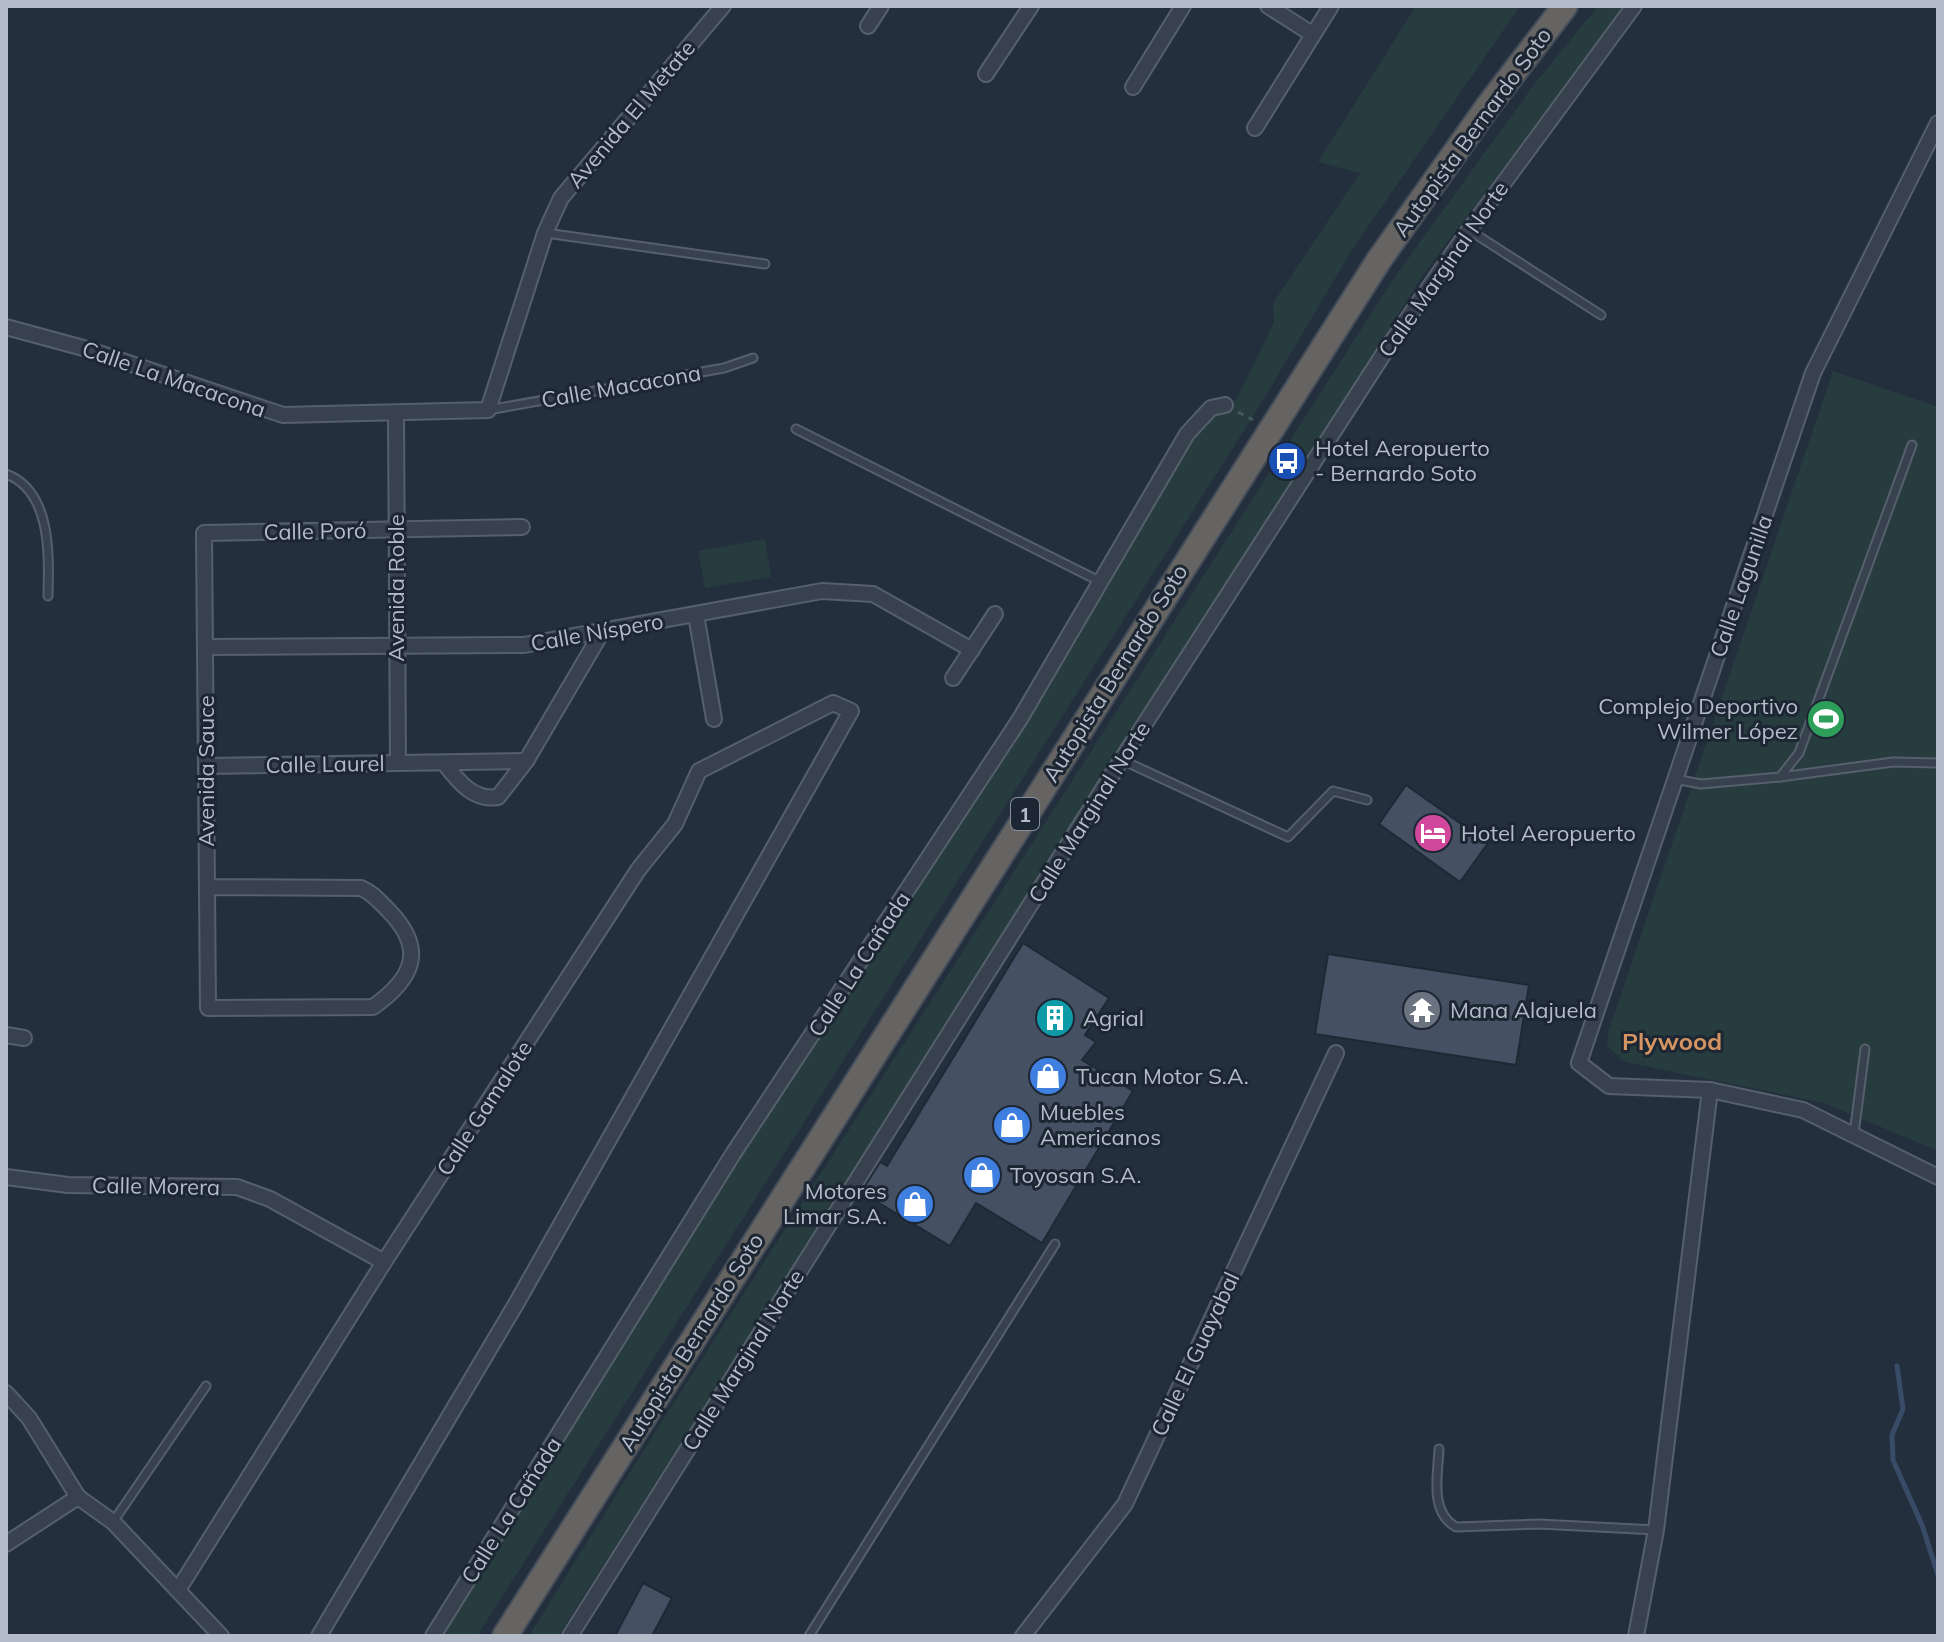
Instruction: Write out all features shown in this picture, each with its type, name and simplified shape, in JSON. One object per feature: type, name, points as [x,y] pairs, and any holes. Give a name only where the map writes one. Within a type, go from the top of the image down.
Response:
[{"type":"highway","name":"Autopista Bernardo Soto","points":[[505,1636],[1379,260],[1489,105],[1565,6]]},
{"type":"street","name":"Avenida El Metate","points":[[488,410],[545,233],[561,198],[589,161],[723,6]]},
{"type":"street","points":[[868,26],[881,6]]},
{"type":"street","points":[[986,74],[1031,6]]},
{"type":"street","points":[[1133,87],[1183,6]]},
{"type":"street","points":[[1268,6],[1312,34]]},
{"type":"street","points":[[1255,128],[1331,6]]},
{"type":"street","name":"Calle Marginal Norte","points":[[570,1636],[1122,759],[1388,347],[1469,230],[1634,6]]},
{"type":"street","name":"Calle Lagunilla","points":[[1938,123],[1813,373],[1579,1063],[1609,1086],[1710,1090],[1803,1110],[1938,1177]]},
{"type":"street","name":"Calle La Macacona","points":[[6,327],[87,349],[283,415],[488,410]]},
{"type":"street","name":"Calle La Cañada","points":[[433,1636],[733,1154],[1020,719],[1187,434],[1211,408],[1225,405]]},
{"type":"street","name":"Avenida Roble","points":[[396,413],[398,763]]},
{"type":"street","name":"Calle Poró","points":[[204,533],[522,527]]},
{"type":"street","name":"Avenida Sauce","points":[[204,533],[208,1008],[373,1007],[400,982],[409,964],[413,944],[407,930],[376,897],[361,888],[207,887]]},
{"type":"street","name":"Calle Níspero","points":[[205,647],[524,645],[822,591],[873,594],[972,650]]},
{"type":"street","points":[[953,678],[995,614]]},
{"type":"street","points":[[696,615],[714,719]]},
{"type":"street","points":[[444,763],[457,780],[486,799],[498,797],[526,761],[602,632]]},
{"type":"street","name":"Calle Gamalote","points":[[178,1590],[384,1262],[638,870],[675,824],[699,771],[833,703],[851,711],[516,1304],[319,1636]]},
{"type":"street","name":"Calle Laurel","points":[[206,766],[526,761]]},
{"type":"street","points":[[6,1035],[24,1038]]},
{"type":"street","name":"Calle El Guayabal","points":[[1023,1636],[1125,1504],[1336,1053]]},
{"type":"street","points":[[1636,1636],[1656,1530],[1710,1090]]},
{"type":"street","name":"Calle Morera","points":[[6,1177],[68,1185],[237,1187],[270,1199],[384,1262]]},
{"type":"street","points":[[6,1393],[29,1418],[78,1497],[113,1522],[221,1636]]},
{"type":"street","points":[[6,1544],[78,1497]]},
{"type":"lane","points":[[1469,230],[1601,315]]},
{"type":"lane","points":[[545,233],[765,264]]},
{"type":"lane","name":"Calle Macacona","points":[[488,410],[724,368],[753,358]]},
{"type":"lane","points":[[796,429],[1102,583]]},
{"type":"lane","points":[[1780,777],[1799,753],[1912,445]]},
{"type":"lane","points":[[6,474],[14,477],[38,507],[46,526],[48,596]]},
{"type":"lane","points":[[1122,759],[1288,837],[1333,791],[1367,800]]},
{"type":"lane","points":[[1675,779],[1701,784],[1893,762],[1938,763]]},
{"type":"lane","points":[[1854,1134],[1865,1049]]},
{"type":"lane","points":[[809,1636],[1055,1244]]},
{"type":"lane","points":[[113,1522],[206,1386]]},
{"type":"lane","points":[[1439,1449],[1438,1502],[1445,1520],[1456,1527],[1539,1524],[1656,1530]]},
{"type":"path","points":[[1225,405],[1270,430]]},
{"type":"green space","points":[[1416,6],[1520,6],[1352,250],[1257,410],[477,1636],[441,1636],[730,1169],[988,780],[1107,588],[1194,432],[1213,415],[1228,410],[1238,396],[1274,323],[1273,303],[1360,173],[1318,162]]},
{"type":"green space","points":[[1598,6],[1624,6],[1425,272],[558,1636],[529,1636],[652,1437],[1394,278],[1533,86]]},
{"type":"green space","name":"Complejo Deportivo Wilmer López","points":[[1833,371],[1938,407],[1938,1151],[1824,1103],[1625,1062],[1607,1046],[1608,1032]]},
{"type":"green space","points":[[765,539],[771,577],[705,588],[698,551]]},
{"type":"building","name":"Hotel Aeropuerto","points":[[1406,785],[1488,843],[1460,882],[1379,824]]},
{"type":"building","points":[[1023,943],[1109,998],[1085,1035],[1096,1042],[1082,1060],[1133,1091],[1042,1243],[976,1203],[950,1246],[861,1192],[880,1162],[887,1166]]},
{"type":"building","name":"Mana Alajuela","points":[[1328,954],[1529,985],[1516,1065],[1315,1034]]},
{"type":"building","points":[[643,1583],[672,1598],[652,1636],[615,1636]]},
{"type":"waterway","points":[[1897,1366],[1903,1409],[1892,1435],[1893,1460],[1922,1525],[1938,1575]]},
{"type":"place","name":"Hotel Aeropuerto - Bernardo Soto","points":[[1287,461]]},
{"type":"place","name":"Complejo Deportivo Wilmer López","points":[[1826,719]]},
{"type":"place","name":"Hotel Aeropuerto","points":[[1433,833]]},
{"type":"place","name":"Mana Alajuela","points":[[1422,1010]]},
{"type":"place","name":"Agrial","points":[[1055,1018]]},
{"type":"place","name":"Tucan Motor S.A.","points":[[1048,1076]]},
{"type":"place","name":"Muebles Americanos","points":[[1012,1125]]},
{"type":"place","name":"Toyosan S.A.","points":[[982,1175]]},
{"type":"place","name":"Motores Limar S.A.","points":[[915,1204]]},
{"type":"district","name":"Plywood","points":[[1672,1041]]}]
